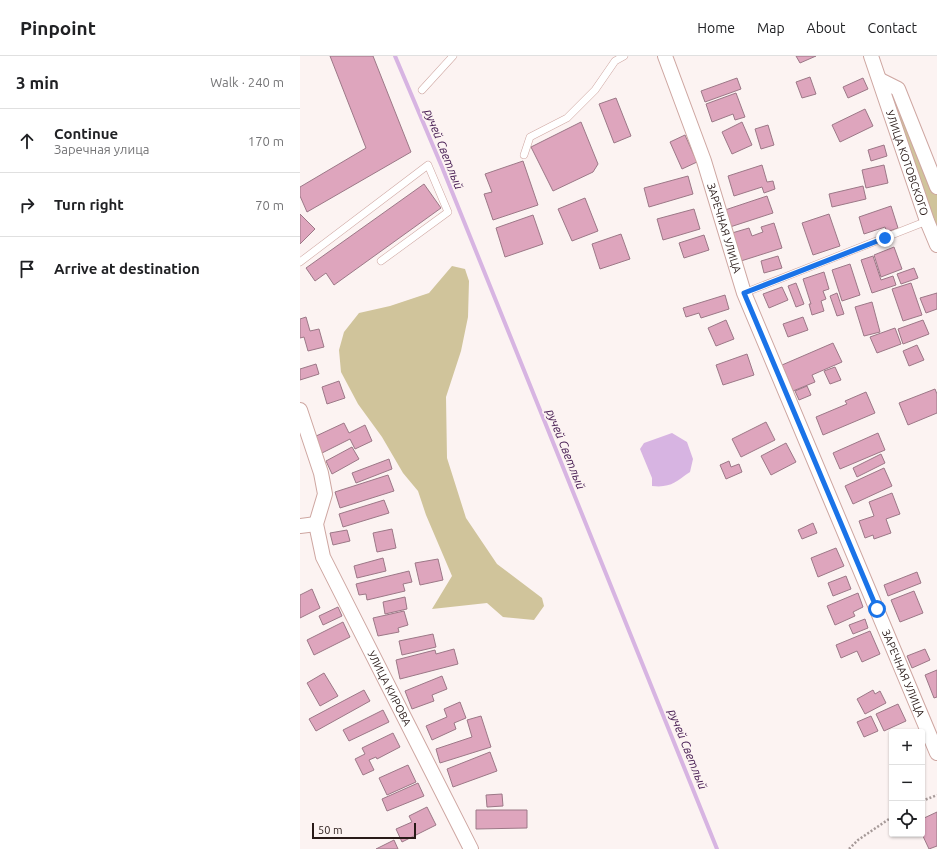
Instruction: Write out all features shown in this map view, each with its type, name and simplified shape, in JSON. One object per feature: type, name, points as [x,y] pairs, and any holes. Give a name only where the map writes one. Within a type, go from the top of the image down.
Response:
[{"type":"street","name":"ЗАРЕЧНАЯ УЛИЦА","points":[[665,56],[704,161],[744,293],[937,753]]},
{"type":"street","name":"УЛИЦА КОТОВСКОГО","points":[[871,56],[937,245]]},
{"type":"street","name":"УЛИЦА КОТОВСКОГО","points":[[880,80],[898,89],[937,187]]},
{"type":"street","name":"УЛИЦА КИРОВА","points":[[300,410],[321,473],[325,494],[316,524],[323,557],[471,849]]},
{"type":"street","points":[[300,526],[316,524]]},
{"type":"lane","points":[[422,90],[453,56]]},
{"type":"lane","points":[[524,155],[530,138],[567,118],[595,90],[614,61],[624,56]]},
{"type":"lane","points":[[300,262],[428,165],[448,212],[381,261]]},
{"type":"lane","points":[[744,293],[928,221]]},
{"type":"path","points":[[925,800],[937,795]]},
{"type":"path","points":[[849,849],[858,840],[889,819]]},
{"type":"shaded area","points":[[880,80],[898,89],[937,183],[937,245]]},
{"type":"shaded area","points":[[452,266],[465,269],[469,281],[468,317],[461,351],[446,397],[447,458],[466,518],[497,564],[542,598],[544,606],[534,620],[503,617],[487,603],[432,609],[452,576],[426,515],[418,491],[403,473],[382,437],[358,404],[341,372],[339,350],[344,332],[359,313],[390,306],[429,293]]},
{"type":"shaded area","points":[[672,433],[687,442],[693,459],[690,472],[668,485],[652,486],[652,478],[640,449],[644,443]]},
{"type":"building","points":[[330,56],[373,56],[411,152],[307,212],[300,196],[300,187],[366,148]]},
{"type":"building","points":[[796,56],[816,56],[800,63]]},
{"type":"building","points":[[810,77],[816,94],[802,98],[796,82]]},
{"type":"building","points":[[737,78],[741,89],[705,102],[701,91]]},
{"type":"building","points":[[863,78],[868,89],[848,98],[843,87]]},
{"type":"building","points":[[736,93],[745,117],[735,120],[733,114],[712,122],[706,104]]},
{"type":"building","points":[[616,98],[631,136],[614,143],[599,104]]},
{"type":"building","points":[[865,109],[873,126],[840,142],[832,125]]},
{"type":"building","points":[[581,122],[598,164],[593,172],[553,191],[531,147]]},
{"type":"building","points":[[742,122],[752,145],[732,154],[722,132]]},
{"type":"building","points":[[768,125],[774,145],[761,149],[755,129]]},
{"type":"building","points":[[685,135],[697,162],[682,169],[670,142]]},
{"type":"building","points":[[884,145],[887,156],[871,161],[868,150]]},
{"type":"building","points":[[523,161],[538,205],[493,220],[484,194],[492,192],[485,174]]},
{"type":"building","points":[[762,165],[767,182],[773,181],[775,189],[764,193],[762,187],[734,196],[728,176]]},
{"type":"building","points":[[884,165],[888,183],[866,188],[862,170]]},
{"type":"building","points":[[688,176],[693,194],[649,207],[644,188]]},
{"type":"building","points":[[424,184],[441,208],[334,285],[326,273],[315,281],[306,268]]},
{"type":"building","points":[[863,186],[866,199],[832,207],[829,194]]},
{"type":"building","points":[[767,196],[773,213],[730,227],[725,210]]},
{"type":"building","points":[[585,198],[598,231],[572,241],[558,209]]},
{"type":"building","points":[[891,206],[898,228],[887,232],[885,227],[864,234],[859,217]]},
{"type":"building","points":[[694,209],[700,229],[663,240],[657,219]]},
{"type":"building","points":[[300,214],[315,229],[300,244]]},
{"type":"building","points":[[829,214],[840,246],[813,255],[802,223]]},
{"type":"building","points":[[533,215],[543,244],[505,257],[496,228]]},
{"type":"building","points":[[774,223],[782,248],[741,261],[732,233],[749,228],[752,236],[763,232],[761,227]]},
{"type":"building","points":[[621,234],[630,259],[600,269],[592,244]]},
{"type":"building","points":[[704,235],[709,250],[684,258],[679,243]]},
{"type":"building","points":[[894,247],[902,269],[881,277],[874,255]]},
{"type":"building","points":[[778,256],[782,268],[764,273],[761,261]]},
{"type":"building","points":[[873,256],[881,280],[893,276],[896,285],[872,293],[861,260]]},
{"type":"building","points":[[850,264],[860,295],[842,301],[832,270]]},
{"type":"building","points":[[914,268],[918,278],[901,284],[897,274]]},
{"type":"building","points":[[824,272],[829,289],[823,291],[826,299],[821,301],[824,311],[812,315],[809,304],[811,304],[803,279]]},
{"type":"building","points":[[796,283],[804,304],[796,307],[788,286]]},
{"type":"building","points":[[911,283],[922,315],[903,321],[892,289]]},
{"type":"building","points":[[782,287],[788,300],[769,308],[763,294]]},
{"type":"building","points":[[837,293],[844,314],[837,316],[830,296]]},
{"type":"building","points":[[937,293],[937,309],[926,313],[920,298]]},
{"type":"building","points":[[725,295],[729,309],[701,318],[699,313],[686,317],[683,308]]},
{"type":"building","points":[[872,302],[880,332],[864,336],[855,307]]},
{"type":"building","points":[[306,317],[310,331],[319,329],[324,347],[308,351],[304,337],[300,338],[300,319]]},
{"type":"building","points":[[803,317],[808,330],[788,337],[783,324]]},
{"type":"building","points":[[726,320],[734,339],[716,346],[708,328]]},
{"type":"building","points":[[923,320],[929,334],[903,344],[898,329]]},
{"type":"building","points":[[895,328],[901,344],[877,353],[870,337]]},
{"type":"building","points":[[833,343],[842,362],[812,375],[815,382],[793,391],[782,365]]},
{"type":"building","points":[[917,345],[924,360],[909,366],[903,351]]},
{"type":"building","points":[[747,354],[754,375],[723,385],[716,365]]},
{"type":"building","points":[[316,364],[319,374],[300,380],[300,369]]},
{"type":"building","points":[[835,367],[841,380],[830,384],[824,371]]},
{"type":"building","points":[[339,381],[345,398],[327,404],[322,387]]},
{"type":"building","points":[[807,386],[811,395],[799,400],[795,391]]},
{"type":"building","points":[[935,389],[937,394],[937,413],[908,425],[899,403]]},
{"type":"building","points":[[866,392],[875,413],[823,435],[816,417],[847,404],[845,401]]},
{"type":"building","points":[[766,422],[775,440],[741,457],[732,439]]},
{"type":"building","points":[[344,423],[349,433],[365,425],[372,441],[355,449],[350,439],[322,453],[314,437]]},
{"type":"building","points":[[878,433],[885,450],[840,469],[833,453]]},
{"type":"building","points":[[786,443],[796,462],[771,475],[761,456]]},
{"type":"building","points":[[352,447],[359,459],[332,474],[326,461]]},
{"type":"building","points":[[881,454],[885,463],[857,477],[853,468]]},
{"type":"building","points":[[389,459],[392,469],[356,483],[352,473]]},
{"type":"building","points":[[729,461],[731,467],[739,464],[742,472],[726,479],[720,465]]},
{"type":"building","points":[[884,468],[892,486],[853,504],[845,486]]},
{"type":"building","points":[[388,475],[394,491],[340,508],[335,492]]},
{"type":"building","points":[[892,493],[900,514],[886,519],[891,533],[874,539],[873,535],[865,538],[859,521],[874,516],[869,502]]},
{"type":"building","points":[[384,500],[389,513],[343,527],[339,514]]},
{"type":"building","points":[[813,523],[817,533],[802,539],[798,530]]},
{"type":"building","points":[[392,529],[396,548],[377,552],[373,533]]},
{"type":"building","points":[[347,530],[350,541],[333,545],[330,533]]},
{"type":"building","points":[[836,548],[844,566],[818,577],[811,558]]},
{"type":"building","points":[[383,558],[386,571],[357,578],[354,566]]},
{"type":"building","points":[[438,559],[443,580],[420,585],[415,563]]},
{"type":"building","points":[[409,571],[412,582],[403,584],[405,591],[367,600],[366,594],[359,595],[356,584]]},
{"type":"building","points":[[917,572],[921,583],[888,596],[884,585]]},
{"type":"building","points":[[846,576],[851,589],[833,596],[828,583]]},
{"type":"building","points":[[312,589],[320,608],[300,618],[300,595]]},
{"type":"building","points":[[914,591],[923,613],[900,622],[891,600]]},
{"type":"building","points":[[858,593],[863,607],[853,612],[855,616],[835,625],[827,606]]},
{"type":"building","points":[[405,597],[407,609],[385,614],[383,602]]},
{"type":"building","points":[[338,607],[342,616],[323,625],[319,616]]},
{"type":"building","points":[[404,611],[408,625],[398,628],[399,632],[378,636],[373,618]]},
{"type":"building","points":[[865,619],[868,628],[853,634],[849,625]]},
{"type":"building","points":[[343,622],[350,637],[314,655],[307,640]]},
{"type":"building","points":[[870,631],[880,654],[862,662],[857,651],[841,658],[836,645]]},
{"type":"building","points":[[433,634],[436,647],[402,655],[399,641]]},
{"type":"building","points":[[454,649],[458,664],[400,679],[396,660],[435,650],[436,654]]},
{"type":"building","points":[[925,649],[930,660],[912,668],[907,656]]},
{"type":"building","points":[[937,670],[937,697],[934,698],[925,675]]},
{"type":"building","points":[[324,673],[338,696],[320,706],[307,683]]},
{"type":"building","points":[[442,676],[447,689],[432,695],[434,701],[412,709],[405,691]]},
{"type":"building","points":[[364,690],[370,701],[316,731],[309,719]]},
{"type":"building","points":[[873,690],[875,694],[880,691],[886,703],[865,714],[857,699]]},
{"type":"building","points":[[460,702],[466,718],[454,723],[456,729],[432,740],[426,726],[447,717],[444,709]]},
{"type":"building","points":[[898,704],[906,721],[884,731],[876,714]]},
{"type":"building","points":[[383,710],[389,722],[349,741],[343,730]]},
{"type":"building","points":[[481,716],[491,747],[440,763],[436,749],[472,737],[467,720]]},
{"type":"building","points":[[871,716],[878,731],[864,737],[857,722]]},
{"type":"building","points":[[393,733],[400,747],[377,759],[376,757],[369,760],[374,770],[363,775],[355,759],[365,754],[362,748]]},
{"type":"building","points":[[490,752],[497,771],[453,787],[447,769]]},
{"type":"building","points":[[408,765],[416,782],[387,795],[379,778]]},
{"type":"building","points":[[418,783],[424,796],[387,811],[382,799]]},
{"type":"building","points":[[502,794],[503,806],[487,807],[486,795]]},
{"type":"building","points":[[427,807],[436,825],[402,842],[396,829],[412,822],[409,816]]},
{"type":"building","points":[[476,810],[527,810],[527,828],[476,829]]},
{"type":"building","points":[[937,812],[937,846],[929,849],[923,837],[925,837],[925,818]]},
{"type":"building","points":[[394,840],[398,849],[376,849]]},
{"type":"waterway","name":"ручей Светлый","points":[[395,56],[442,167],[717,849]]},
{"type":"route","points":[[877,609],[744,293],[885,238]]}]
